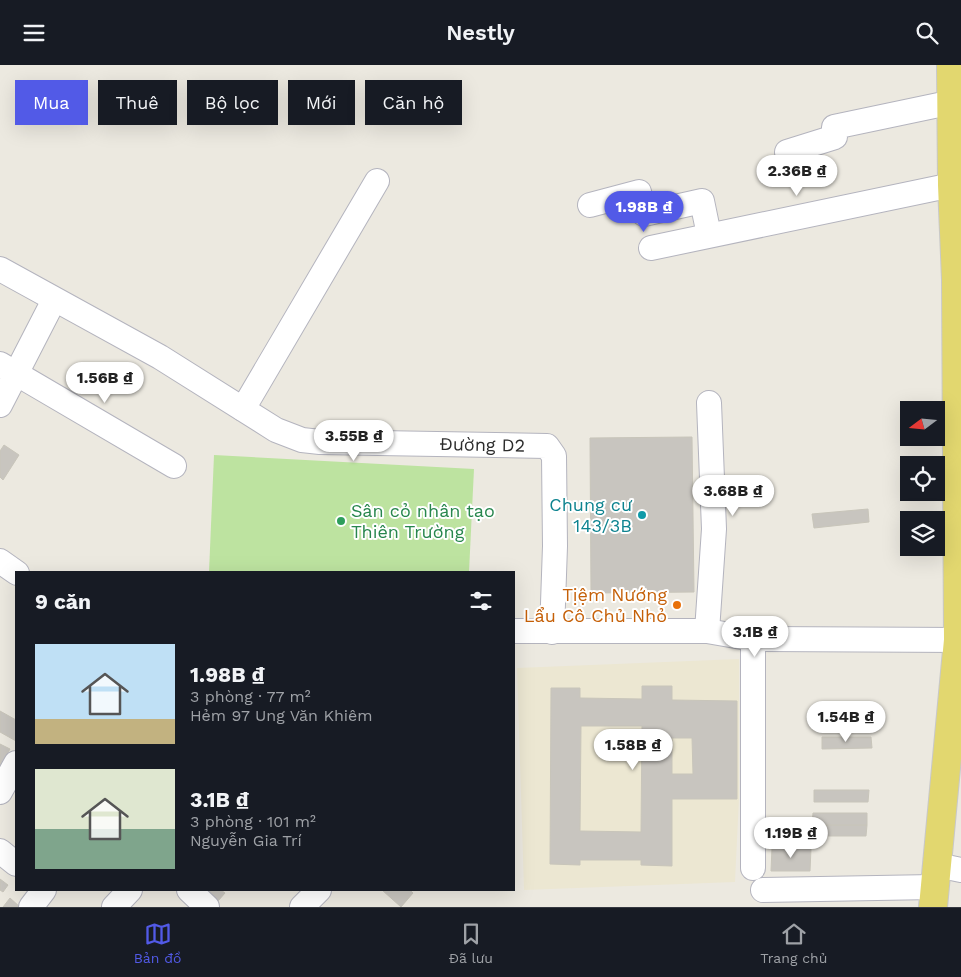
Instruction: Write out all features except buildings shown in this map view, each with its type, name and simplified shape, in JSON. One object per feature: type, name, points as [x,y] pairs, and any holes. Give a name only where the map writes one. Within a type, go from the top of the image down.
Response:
[{"type":"main road","points":[[941,882],[960,640],[959,279],[952,185],[953,102],[951,65]]},
{"type":"street","points":[[787,152],[834,137],[834,127],[953,102]]},
{"type":"street","points":[[243,409],[377,181]]},
{"type":"street","points":[[651,248],[952,185]]},
{"type":"street","points":[[590,205],[639,192],[644,214],[702,201],[709,235]]},
{"type":"street","name":"Đường D2","points":[[0,269],[160,357],[276,430],[302,440],[547,446],[554,457],[555,546],[552,632]]},
{"type":"street","points":[[0,405],[8,369],[54,300]]},
{"type":"street","points":[[8,369],[174,466]]},
{"type":"street","points":[[707,631],[714,529],[709,403]]},
{"type":"street","points":[[0,561],[15,571]]},
{"type":"street","points":[[515,631],[707,631],[753,639],[960,640]]},
{"type":"street","points":[[753,639],[753,868]]},
{"type":"street","points":[[0,792],[15,765]]},
{"type":"street","points":[[0,851],[15,863]]},
{"type":"street","points":[[764,890],[941,882]]},
{"type":"street","points":[[31,907],[43,891]]},
{"type":"street","points":[[190,891],[207,907]]},
{"type":"street","points":[[302,907],[318,891]]},
{"type":"shaded area","points":[[739,659],[739,799],[735,882],[524,890],[517,668]]},
{"type":"green space","name":"Sân cỏ nhân tạo Thiên Trường","points":[[214,455],[474,469],[469,571],[209,571]]},
{"type":"place","name":"Chung cư 143/3B","points":[[642,515]]},
{"type":"place","name":"Sân cỏ nhân tạo Thiên Trường","points":[[341,521]]},
{"type":"place","name":"Tịệm Nướng Lẩu Cô Chủ Nhỏ","points":[[677,605]]}]
